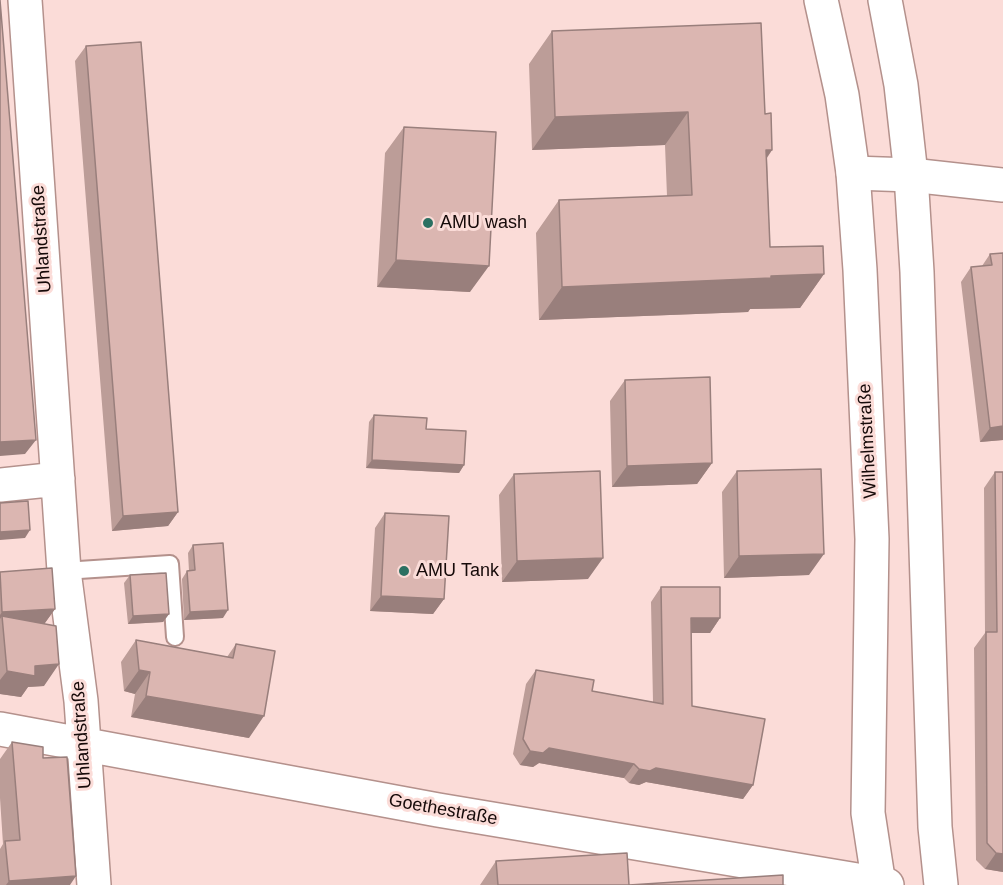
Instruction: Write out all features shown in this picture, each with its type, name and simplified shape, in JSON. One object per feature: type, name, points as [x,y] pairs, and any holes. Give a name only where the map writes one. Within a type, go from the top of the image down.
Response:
[{"type":"street","name":"Uhlandstraße","points":[[25,0],[64,571],[81,701],[94,885]]},
{"type":"street","name":"Wilhelmstraße","points":[[821,0],[842,94],[853,173],[860,270],[872,539],[868,813],[882,885]]},
{"type":"street","points":[[885,0],[901,85],[911,175],[918,284],[935,826],[940,885]]},
{"type":"street","points":[[853,173],[911,175],[1003,185]]},
{"type":"street","points":[[0,485],[58,479]]},
{"type":"street","name":"Goethestraße","points":[[0,729],[438,810],[882,885]]},
{"type":"lane","points":[[64,571],[170,564],[175,637]]},
{"type":"building","points":[[0,0],[36,440],[0,442]]},
{"type":"building","points":[[761,23],[765,114],[771,113],[772,150],[766,150],[770,247],[823,246],[824,274],[562,287],[559,200],[692,195],[688,112],[555,117],[552,31]]},
{"type":"building","points":[[141,42],[178,512],[123,516],[86,46]]},
{"type":"building","name":"AMU wash","points":[[404,127],[496,132],[489,266],[396,260]]},
{"type":"building","points":[[1003,253],[1003,426],[990,428],[971,267],[992,265],[990,254]]},
{"type":"building","points":[[710,377],[712,463],[627,466],[625,380]]},
{"type":"building","points":[[374,415],[427,418],[426,429],[466,431],[464,465],[372,460]]},
{"type":"building","points":[[821,469],[824,554],[739,556],[737,471]]},
{"type":"building","points":[[600,471],[603,558],[517,561],[514,474]]},
{"type":"building","points":[[995,472],[1003,472],[1003,854],[996,853],[987,843],[986,632],[997,632]]},
{"type":"building","points":[[28,501],[30,530],[0,532],[0,503]]},
{"type":"building","name":"AMU Tank","points":[[385,513],[449,516],[444,599],[381,596]]},
{"type":"building","points":[[223,543],[228,610],[190,612],[187,571],[195,570],[193,545]]},
{"type":"building","points":[[52,568],[55,609],[2,612],[0,572]]},
{"type":"building","points":[[166,573],[169,614],[133,616],[130,575]]},
{"type":"building","points":[[661,587],[720,587],[720,618],[691,618],[692,706],[765,719],[753,785],[656,768],[650,771],[639,769],[634,764],[549,748],[543,753],[530,751],[523,739],[536,670],[594,680],[592,691],[663,704]]},
{"type":"building","points":[[2,616],[56,626],[59,664],[35,666],[35,676],[7,671]]},
{"type":"building","points":[[136,640],[233,658],[236,644],[275,651],[264,716],[146,696],[150,672],[139,670]]},
{"type":"building","points":[[12,742],[43,747],[43,758],[67,757],[76,876],[9,881],[5,841],[20,840]]},
{"type":"building","points":[[627,853],[629,885],[498,885],[496,861]]},
{"type":"building","points":[[783,875],[783,885],[629,885]]},
{"type":"place","name":"AMU wash","points":[[428,223]]},
{"type":"place","name":"AMU Tank","points":[[404,571]]}]
